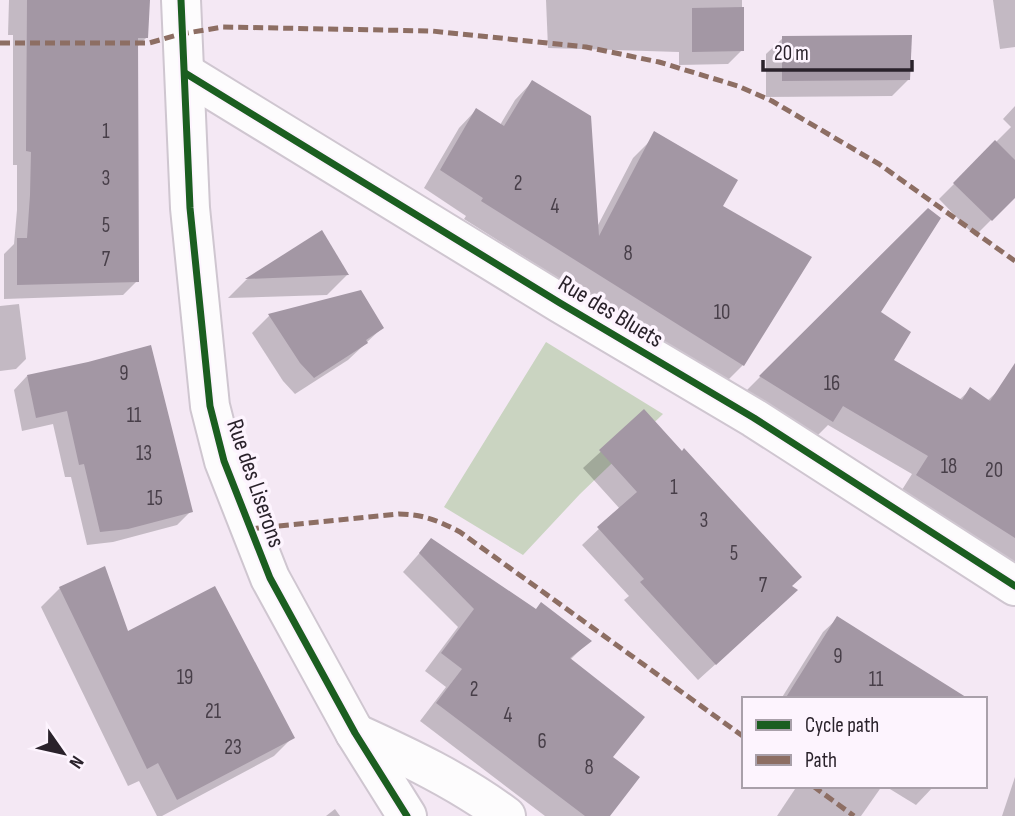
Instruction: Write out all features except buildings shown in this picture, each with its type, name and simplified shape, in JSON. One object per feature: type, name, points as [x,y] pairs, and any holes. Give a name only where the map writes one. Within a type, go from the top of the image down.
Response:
[{"type":"street","name":"Rue des Liserons","points":[[180,0],[193,234],[210,406],[224,461],[270,578],[355,733],[407,816]]},
{"type":"street","name":"Rue des Bluets","points":[[185,73],[560,303],[754,418],[1015,586]]},
{"type":"street","points":[[355,733],[442,774],[480,796],[506,816]]},
{"type":"green space","points":[[546,342],[663,414],[580,494],[523,555],[444,507]]},
{"type":"marked path","points":[[0,43],[149,43],[223,27],[432,31],[586,47],[659,62],[738,86],[772,101],[879,164],[1015,261]]},
{"type":"marked path","points":[[249,529],[399,514],[438,521],[460,532],[742,736]]},
{"type":"marked path","points":[[816,788],[854,816]]},
{"type":"cycle path","points":[[181,0],[190,208],[210,406],[224,461],[270,578],[355,733],[407,816]]},
{"type":"cycle path","points":[[185,73],[560,303],[754,418],[1015,586]]}]
